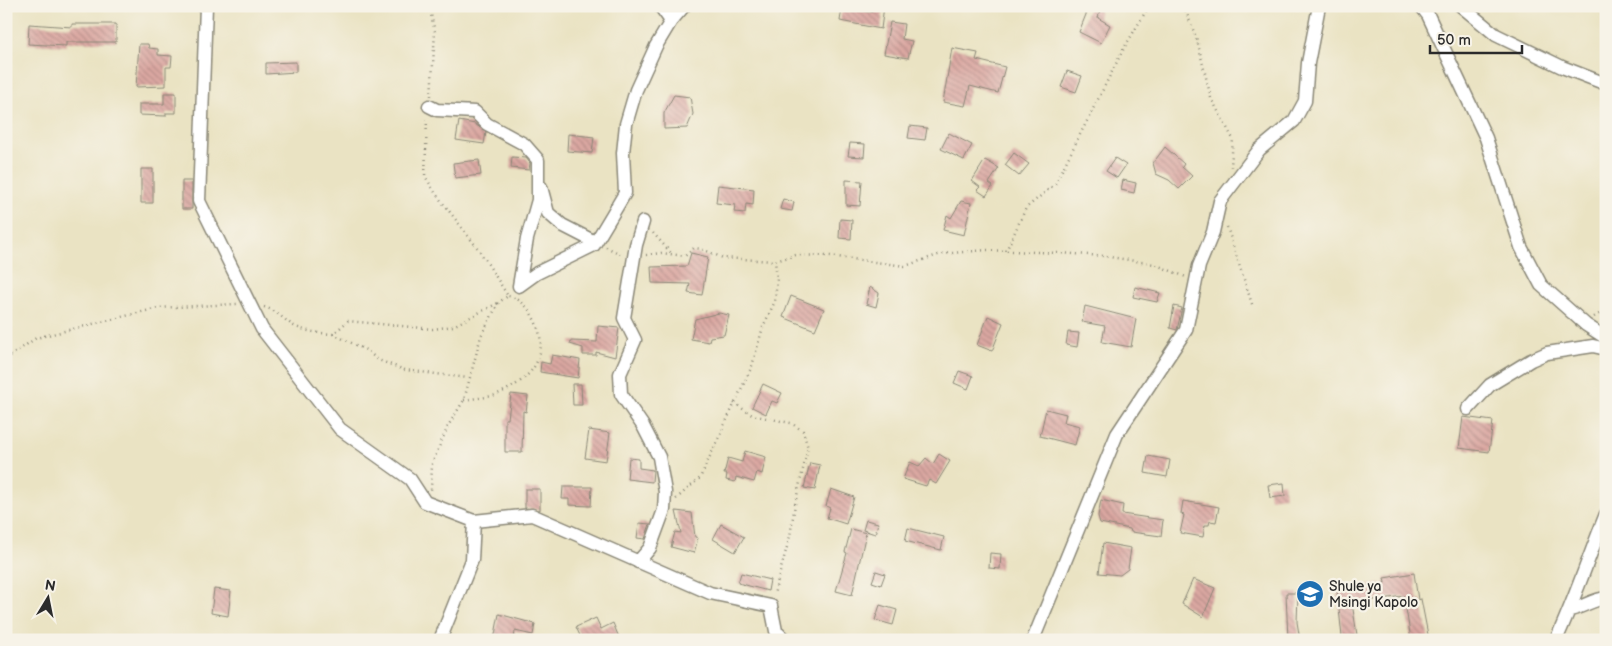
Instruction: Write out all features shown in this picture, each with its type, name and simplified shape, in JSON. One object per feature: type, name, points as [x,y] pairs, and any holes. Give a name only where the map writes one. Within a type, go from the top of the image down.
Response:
[{"type":"street","points":[[206,6],[199,201],[262,328],[340,430],[410,479],[425,502],[474,521],[532,515],[710,593],[771,606],[776,631],[785,640]]},
{"type":"street","points":[[660,6],[671,21]]},
{"type":"street","points":[[540,180],[538,200],[527,240],[519,286],[537,273],[595,242],[625,193],[623,153],[626,124],[636,90],[656,46],[671,21],[684,6]]},
{"type":"street","points":[[1034,640],[1117,434],[1186,330],[1199,266],[1213,232],[1220,201],[1259,150],[1294,121],[1305,101],[1308,63],[1319,6]]},
{"type":"street","points":[[1422,6],[1486,138],[1520,247],[1541,286],[1586,325],[1606,338]]},
{"type":"street","points":[[1461,6],[1496,35],[1562,67],[1606,84]]},
{"type":"street","points":[[429,106],[437,110],[475,112],[487,124],[524,144],[538,160],[540,180],[548,212],[562,225],[595,242]]},
{"type":"street","points":[[638,562],[650,548],[664,510],[665,492],[659,457],[643,426],[621,394],[620,374],[635,340],[624,318],[636,245],[643,222]]},
{"type":"street","points":[[1468,409],[1490,385],[1530,360],[1547,353],[1593,346],[1606,349]]},
{"type":"street","points":[[1556,640],[1570,610],[1583,571],[1606,514]]},
{"type":"street","points":[[440,640],[472,560],[474,521]]},
{"type":"street","points":[[1570,610],[1586,606],[1599,598],[1606,598]]},
{"type":"path","points":[[429,6],[435,32],[425,154],[425,176],[436,194],[479,250],[508,296]]},
{"type":"path","points":[[1006,251],[1026,208],[1055,184],[1123,50],[1149,6]]},
{"type":"path","points":[[1184,6],[1197,40],[1211,98],[1233,138],[1230,174]]},
{"type":"path","points":[[1220,201],[1253,307]]},
{"type":"path","points":[[595,242],[627,256],[661,253],[684,256],[694,248],[702,249],[723,258],[775,261],[796,255],[830,256],[905,266],[941,254],[1006,251],[1104,256],[1154,264],[1196,280]]},
{"type":"path","points":[[664,510],[700,478],[752,366],[763,326],[775,301],[777,279],[775,261]]},
{"type":"path","points":[[425,502],[431,491],[432,464],[448,426],[464,400],[468,378],[488,319],[499,302],[508,296],[515,297],[526,305],[539,328],[543,344],[536,364],[533,370],[511,388],[493,396],[464,400]]},
{"type":"path","points":[[333,334],[366,350],[378,360],[406,370],[468,378]]},
{"type":"path","points":[[734,403],[752,414],[791,423],[803,431],[808,448],[795,504],[790,536],[782,558],[771,606]]},
{"type":"building","points":[[873,6],[884,6],[881,29],[840,21],[842,8],[872,12]]},
{"type":"building","points":[[1089,7],[1100,10],[1098,18],[1110,25],[1101,43],[1079,32]]},
{"type":"building","points":[[890,22],[904,24],[902,39],[912,41],[908,58],[884,54]]},
{"type":"building","points":[[29,24],[72,27],[72,24],[116,24],[116,42],[66,42],[66,46],[28,44]]},
{"type":"building","points":[[139,44],[148,44],[149,48],[158,49],[158,55],[172,56],[171,67],[166,67],[166,86],[136,87]]},
{"type":"building","points":[[952,48],[978,53],[976,60],[1005,67],[998,93],[970,86],[965,106],[943,102]]},
{"type":"building","points":[[296,62],[296,72],[266,74],[266,63]]},
{"type":"building","points":[[1067,71],[1082,76],[1076,92],[1061,87]]},
{"type":"building","points":[[164,93],[176,93],[176,113],[166,113],[166,116],[139,115],[139,104],[164,104]]},
{"type":"building","points":[[674,95],[690,97],[693,114],[687,128],[664,129],[664,113]]},
{"type":"building","points":[[459,121],[475,124],[486,132],[484,144],[456,140]]},
{"type":"building","points":[[910,126],[927,128],[925,140],[908,138]]},
{"type":"building","points":[[949,133],[972,145],[964,160],[941,149]]},
{"type":"building","points":[[568,134],[594,137],[592,153],[567,151]]},
{"type":"building","points":[[850,143],[865,144],[864,157],[848,156]]},
{"type":"building","points":[[1165,147],[1184,164],[1182,167],[1192,176],[1179,189],[1169,180],[1156,174],[1153,163]]},
{"type":"building","points":[[1014,153],[1029,164],[1019,176],[1005,165]]},
{"type":"building","points":[[512,157],[526,158],[530,163],[529,170],[511,168]]},
{"type":"building","points":[[1115,158],[1126,165],[1117,178],[1106,171]]},
{"type":"building","points":[[479,160],[481,175],[455,178],[453,163]]},
{"type":"building","points":[[985,160],[999,168],[989,183],[993,186],[986,196],[977,190],[980,187],[972,181]]},
{"type":"building","points":[[141,169],[153,169],[153,203],[141,203]]},
{"type":"building","points":[[846,180],[862,181],[860,206],[846,205]]},
{"type":"building","points":[[1123,180],[1136,183],[1134,193],[1121,190]]},
{"type":"building","points":[[182,181],[192,181],[192,209],[182,209]]},
{"type":"building","points":[[718,185],[754,189],[753,205],[746,204],[745,213],[734,212],[735,205],[716,203]]},
{"type":"building","points":[[783,199],[794,202],[792,211],[780,209]]},
{"type":"building","points":[[961,201],[971,203],[964,235],[943,230],[947,215],[951,218]]},
{"type":"building","points":[[840,219],[852,220],[851,239],[839,238]]},
{"type":"building","points":[[691,253],[708,257],[702,295],[688,293],[690,284],[652,283],[651,267],[687,266]]},
{"type":"building","points":[[870,287],[879,293],[876,307],[866,304]]},
{"type":"building","points":[[1135,287],[1160,293],[1157,302],[1133,297]]},
{"type":"building","points":[[791,296],[824,309],[815,330],[783,317]]},
{"type":"building","points":[[1085,306],[1136,319],[1131,347],[1102,342],[1105,326],[1082,322]]},
{"type":"building","points":[[1174,306],[1182,308],[1177,330],[1170,328]]},
{"type":"building","points":[[719,313],[729,315],[724,335],[710,337],[709,342],[691,339],[695,319]]},
{"type":"building","points":[[988,316],[1003,323],[992,351],[977,345]]},
{"type":"building","points":[[598,326],[619,328],[615,357],[596,352],[596,355],[583,355],[583,348],[570,344],[571,341],[597,342]]},
{"type":"building","points":[[1068,332],[1079,333],[1077,347],[1066,345]]},
{"type":"building","points":[[552,355],[580,360],[578,378],[540,372],[541,362],[550,364]]},
{"type":"building","points":[[959,371],[973,376],[968,389],[954,383]]},
{"type":"building","points":[[572,384],[581,384],[582,405],[573,405]]},
{"type":"building","points":[[763,384],[782,393],[777,403],[772,401],[766,414],[752,407]]},
{"type":"building","points":[[511,394],[528,396],[526,412],[523,411],[522,452],[505,452],[505,419],[508,419]]},
{"type":"building","points":[[1046,409],[1066,414],[1064,422],[1080,426],[1075,445],[1040,436]]},
{"type":"building","points":[[1463,417],[1493,421],[1489,452],[1459,448]]},
{"type":"building","points":[[589,430],[610,433],[606,461],[585,458]]},
{"type":"building","points":[[745,451],[766,457],[762,474],[757,472],[754,482],[736,477],[735,482],[726,480],[727,474],[724,474],[728,458],[742,462]]},
{"type":"building","points":[[939,454],[950,461],[936,484],[929,480],[926,486],[903,479],[910,462],[919,466],[926,458],[933,464]]},
{"type":"building","points":[[1148,456],[1170,460],[1167,477],[1145,473]]},
{"type":"building","points":[[629,458],[639,459],[639,468],[653,470],[652,482],[627,479]]},
{"type":"building","points":[[810,463],[820,465],[815,490],[804,488]]},
{"type":"building","points":[[1284,483],[1285,496],[1270,498],[1268,485]]},
{"type":"building","points":[[563,487],[592,487],[591,506],[569,505],[569,499],[562,499]]},
{"type":"building","points":[[525,489],[540,489],[540,510],[525,508]]},
{"type":"building","points":[[831,489],[854,497],[846,524],[827,518],[830,508],[826,506]]},
{"type":"building","points":[[1101,500],[1123,505],[1122,514],[1163,520],[1161,536],[1131,532],[1130,529],[1100,523],[1098,516]]},
{"type":"building","points":[[1183,501],[1219,507],[1216,522],[1210,521],[1209,525],[1205,525],[1203,537],[1180,533],[1184,515],[1181,514]]},
{"type":"building","points":[[676,511],[692,513],[695,537],[698,538],[694,553],[671,547],[675,532],[681,533]]},
{"type":"building","points":[[866,520],[878,523],[875,534],[863,530]]},
{"type":"building","points":[[639,523],[650,524],[645,539],[637,538]]},
{"type":"building","points":[[721,524],[744,537],[735,552],[713,539]]},
{"type":"building","points":[[908,528],[944,537],[941,550],[905,541]]},
{"type":"building","points":[[851,529],[866,533],[852,595],[836,591],[847,553],[845,552]]},
{"type":"building","points":[[1103,543],[1131,548],[1128,569],[1120,575],[1099,573]]},
{"type":"building","points":[[990,553],[1001,554],[1000,569],[989,568]]},
{"type":"building","points":[[876,571],[885,574],[881,585],[872,582]]},
{"type":"building","points":[[741,573],[770,580],[768,591],[738,583]]},
{"type":"building","points":[[1414,573],[1418,600],[1421,599],[1429,640],[1411,640],[1404,596],[1352,603],[1357,635],[1342,637],[1337,590],[1385,583],[1384,578]]},
{"type":"building","points":[[1193,579],[1215,588],[1203,617],[1182,604]]},
{"type":"building","points":[[214,589],[231,591],[228,616],[211,613]]},
{"type":"building","points":[[1286,593],[1298,593],[1297,622],[1300,640],[1288,640]]},
{"type":"building","points":[[880,605],[897,610],[893,625],[875,620]]},
{"type":"building","points":[[499,614],[535,624],[533,635],[515,631],[514,640],[494,640]]},
{"type":"building","points":[[596,618],[601,629],[613,623],[620,640],[582,640],[576,627]]},
{"type":"place","name":"Shule ya Msingi Kapolo","points":[[1310,594]]}]
